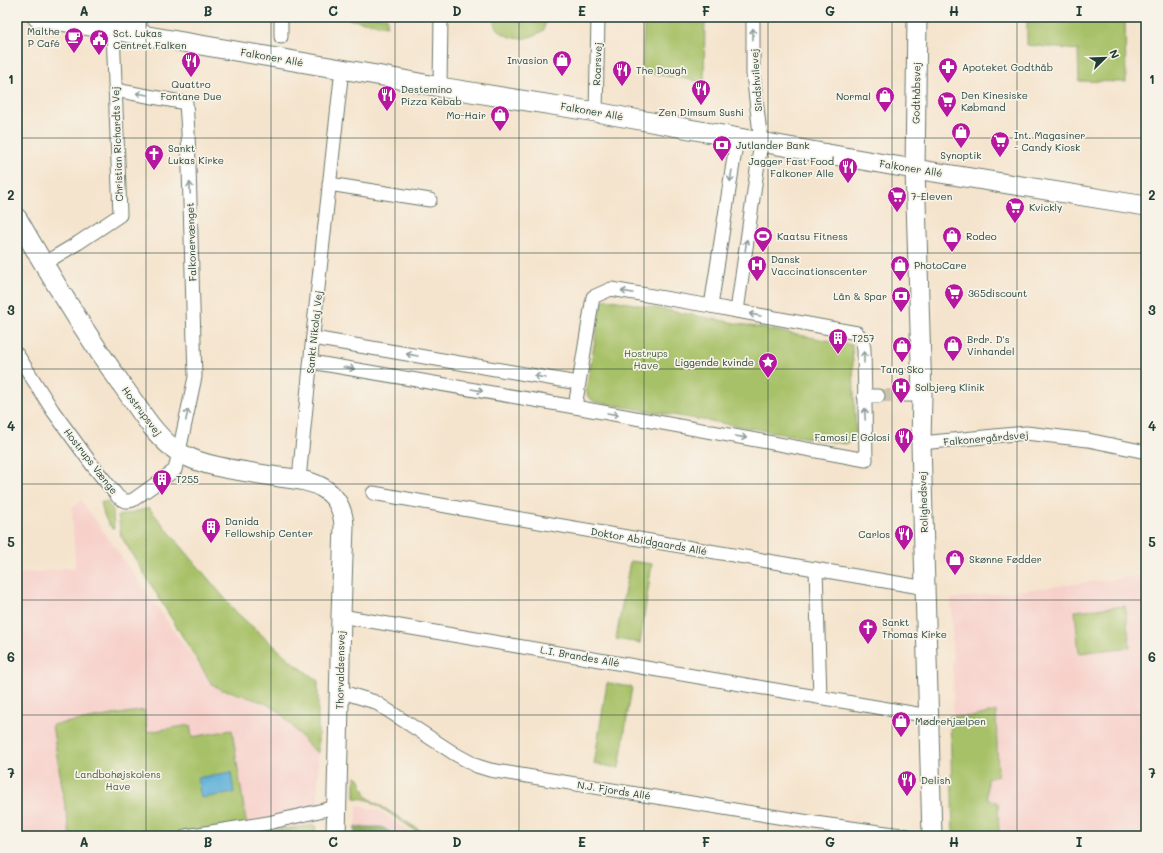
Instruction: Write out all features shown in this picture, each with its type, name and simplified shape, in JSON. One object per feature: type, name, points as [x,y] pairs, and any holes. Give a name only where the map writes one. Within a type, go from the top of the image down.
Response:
[{"type":"street","name":"Falkoner Allé","points":[[37,17],[113,30],[140,26],[342,69],[440,87],[596,112],[915,169],[1146,205]]},
{"type":"street","points":[[281,17],[281,37]]},
{"type":"street","points":[[440,87],[441,17]]},
{"type":"street","name":"Sindshvilevej","points":[[753,17],[753,74],[761,142]]},
{"type":"street","name":"Godthåbsvej","points":[[915,169],[917,17]]},
{"type":"street","name":"Roarsvej","points":[[596,112],[598,23]]},
{"type":"street","name":"Christian Richardts Vej","points":[[43,264],[120,216],[113,30]]},
{"type":"street","name":"Sankt Nikolaj Vej","points":[[299,479],[342,69]]},
{"type":"street","name":"Falkonervænget","points":[[115,90],[186,102],[195,377],[179,453]]},
{"type":"street","points":[[711,306],[737,138]]},
{"type":"street","points":[[737,311],[761,142]]},
{"type":"street","name":"Rolighedsvej","points":[[915,169],[913,395],[921,443],[932,836]]},
{"type":"street","points":[[329,184],[430,200]]},
{"type":"street","name":"Hostrupsvej","points":[[17,218],[43,264],[97,350],[157,434],[179,453],[202,463],[240,471],[299,479],[313,483],[332,495],[340,506]]},
{"type":"street","points":[[311,362],[575,407],[866,460],[864,346],[862,339],[857,333],[711,306],[611,289],[593,297],[575,407]]},
{"type":"street","points":[[313,338],[578,384]]},
{"type":"street","name":"Hostrups Vænge","points":[[17,354],[53,411],[97,471],[115,493],[122,499],[129,501],[137,498],[175,470],[179,453]]},
{"type":"street","points":[[864,396],[878,396]]},
{"type":"street","name":"Falkonergårdsvej","points":[[921,443],[1026,433],[1088,440],[1146,452]]},
{"type":"street","name":"Doktor Abildgaards Allé","points":[[373,493],[926,588]]},
{"type":"street","name":"Thorvaldsensvej","points":[[336,836],[344,526],[340,506]]},
{"type":"street","points":[[816,569],[820,697]]},
{"type":"street","name":"L.I. Brandes Allé","points":[[341,616],[929,716]]},
{"type":"street","name":"N.J. Fjords Allé","points":[[339,691],[376,702],[454,754],[477,766],[498,771],[815,823],[908,836]]},
{"type":"street","points":[[186,836],[268,823],[336,807]]},
{"type":"shaded area","points":[[81,500],[211,683],[222,691],[265,703],[285,717],[310,747],[318,753],[318,804],[315,836],[17,836],[17,574],[75,567],[72,508]]},
{"type":"shaded area","points":[[1146,575],[1146,836],[955,836],[951,599]]},
{"type":"shaded area","points":[[357,805],[377,810],[418,836],[356,836]]},
{"type":"green space","points":[[336,17],[387,17],[387,26]]},
{"type":"green space","points":[[492,17],[546,17],[544,30],[533,36],[521,39],[508,36],[501,32],[496,26]]},
{"type":"green space","points":[[644,17],[705,17],[704,82],[642,72]]},
{"type":"green space","points":[[1027,17],[1125,17],[1126,82],[1079,81],[1078,50],[1027,45]]},
{"type":"green space","name":"Hostrups Have","points":[[607,299],[852,345],[856,436],[852,441],[845,444],[595,402],[588,397],[586,390],[602,301]]},
{"type":"green space","points":[[101,502],[107,502],[113,510],[113,529],[106,520]]},
{"type":"green space","points":[[149,508],[237,613],[290,660],[318,681],[318,753],[310,747],[280,712],[265,703],[229,691],[221,690],[211,683],[121,536],[118,516]]},
{"type":"green space","points":[[630,561],[652,564],[640,643],[616,639]]},
{"type":"green space","points":[[1125,606],[1130,647],[1079,653],[1075,611]]},
{"type":"green space","points":[[607,683],[632,687],[619,768],[594,764]]},
{"type":"green space","name":"Landbohøjskolens Have","points":[[144,710],[147,732],[190,725],[192,737],[232,730],[248,834],[316,825],[315,836],[70,836],[52,725]]},
{"type":"green space","points":[[996,711],[998,776],[987,779],[987,799],[998,803],[999,836],[953,836],[950,716],[972,717]]},
{"type":"green space","points":[[355,776],[359,778],[366,795],[371,800],[429,836],[424,836],[371,801],[355,798]]},
{"type":"green space","points":[[355,827],[382,827],[396,836],[355,836]]},
{"type":"water","points":[[231,772],[234,793],[201,798],[197,778]]},
{"type":"tunnel","points":[[878,396],[905,395]]},
{"type":"place","name":"Malthe P Café","points":[[74,54]]},
{"type":"place","name":"Sct. Lukas Centret Falken","points":[[99,56]]},
{"type":"place","name":"Invasion","points":[[562,77]]},
{"type":"place","name":"Quattro Fontane Due","points":[[191,78]]},
{"type":"place","name":"Apoteket Godthåb","points":[[948,84]]},
{"type":"place","name":"The Dough","points":[[622,87]]},
{"type":"place","name":"Zen Dimsum Sushi","points":[[701,106]]},
{"type":"place","name":"Destemino Pizza Kebab","points":[[387,112]]},
{"type":"place","name":"Normal","points":[[885,113]]},
{"type":"place","name":"Den Kinesiske Købmand","points":[[947,118]]},
{"type":"place","name":"Mo-Hair","points":[[500,132]]},
{"type":"place","name":"Synoptik","points":[[961,149]]},
{"type":"place","name":"Int. Magasiner - Candy Kiosk","points":[[1000,158]]},
{"type":"place","name":"Jutlander Bank","points":[[722,162]]},
{"type":"place","name":"Sankt Lukas Kirke","points":[[154,171]]},
{"type":"place","name":"Jagger Fast Food Falkoner Alle","points":[[848,184]]},
{"type":"place","name":"7-Eleven","points":[[897,213]]},
{"type":"place","name":"Kvickly","points":[[1015,224]]},
{"type":"place","name":"Kaatsu Fitness","points":[[763,253]]},
{"type":"place","name":"Rodeo","points":[[952,253]]},
{"type":"place","name":"Dansk Vaccinationscenter","points":[[757,282]]},
{"type":"place","name":"PhotoCare","points":[[900,282]]},
{"type":"place","name":"365discount","points":[[954,310]]},
{"type":"place","name":"Lån & Spar","points":[[901,313]]},
{"type":"place","name":"T257","points":[[838,355]]},
{"type":"place","name":"Brdr. D's Vinhandel","points":[[953,362]]},
{"type":"place","name":"Tang Sko","points":[[902,363]]},
{"type":"place","name":"Liggende kvinde","points":[[768,379]]},
{"type":"place","name":"Solbjerg Klinik","points":[[901,404]]},
{"type":"place","name":"Famosi E Golosi","points":[[904,454]]},
{"type":"place","name":"T255","points":[[162,496]]},
{"type":"place","name":"Danida Fellowship Center","points":[[211,544]]},
{"type":"place","name":"Carlos","points":[[904,551]]},
{"type":"place","name":"Skønne Fødder","points":[[955,576]]},
{"type":"place","name":"Sankt Thomas Kirke","points":[[868,645]]},
{"type":"place","name":"Mødrehjælpen","points":[[901,738]]},
{"type":"place","name":"Delish","points":[[907,797]]}]
